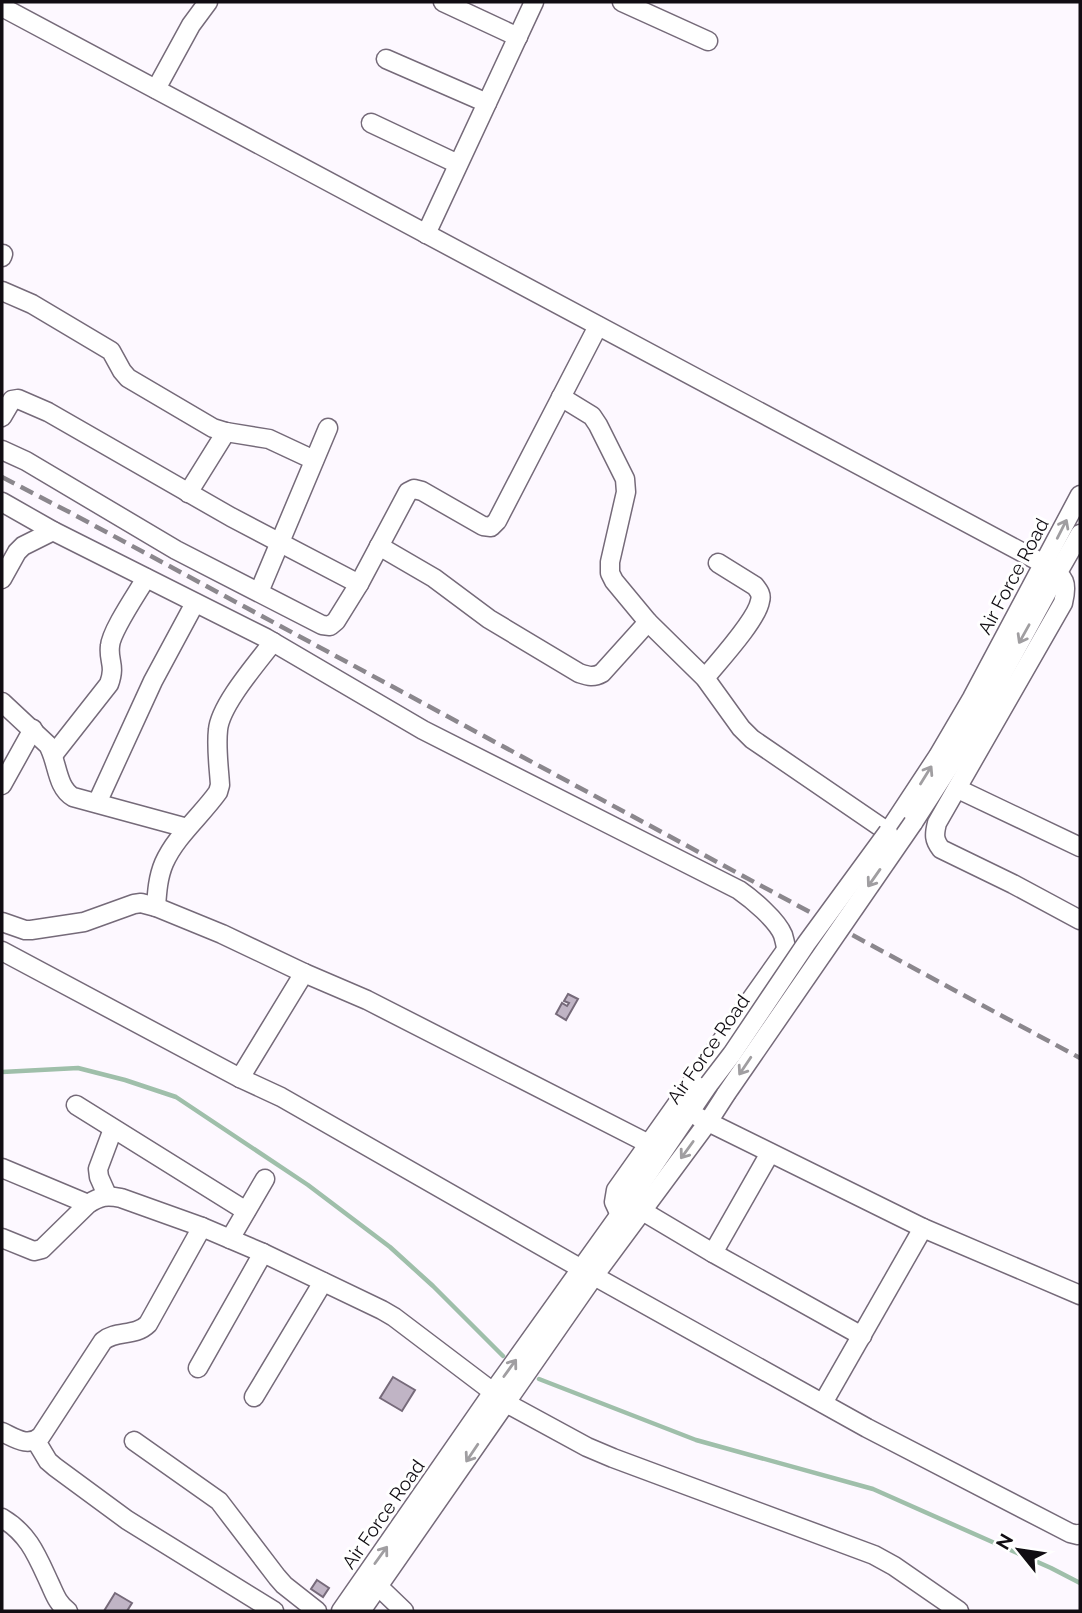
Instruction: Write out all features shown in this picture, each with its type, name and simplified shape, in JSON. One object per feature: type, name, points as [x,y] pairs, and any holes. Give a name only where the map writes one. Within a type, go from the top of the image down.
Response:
[{"type":"street","points":[[156,89],[191,25],[208,2]]},
{"type":"street","points":[[443,2],[518,37]]},
{"type":"street","points":[[426,234],[534,2]]},
{"type":"street","points":[[622,2],[708,41]]},
{"type":"street","points":[[4,5],[1050,569],[1063,579],[1066,590],[1063,603],[937,823],[934,833],[935,841],[941,849],[1080,920]]},
{"type":"street","points":[[386,59],[487,103]]},
{"type":"street","points":[[371,124],[458,164]]},
{"type":"street","points":[[2,291],[42,310],[111,351],[128,378],[213,428],[269,439],[314,460]]},
{"type":"street","points":[[2,450],[26,461],[176,550],[322,625],[330,626],[359,584],[408,492],[414,489],[422,491],[483,526],[491,527],[497,521],[598,326]]},
{"type":"street","points":[[561,397],[592,416],[625,479],[626,492],[610,562],[610,573],[614,581],[648,622],[705,678],[752,739],[888,832]]},
{"type":"street","points":[[2,417],[12,400],[18,399],[48,412],[231,517],[359,584]]},
{"type":"street","points":[[259,592],[328,428]]},
{"type":"street","points":[[188,493],[226,432]]},
{"type":"street","name":"Air Force Road","points":[[630,1210],[708,1122],[839,928],[914,823],[967,739],[1050,569],[1080,495]]},
{"type":"street","points":[[2,502],[53,531],[273,642],[423,730],[739,890],[778,927],[790,969]]},
{"type":"street","points":[[2,579],[23,546],[53,531]]},
{"type":"street","name":"Air Force Road","points":[[341,1611],[588,1272],[630,1210],[689,1112],[909,803],[1050,569],[1080,534]]},
{"type":"street","points":[[379,546],[434,578],[489,619],[587,676],[595,677],[602,673],[648,622]]},
{"type":"street","points":[[705,678],[737,640],[761,599],[755,586],[718,563]]},
{"type":"street","points":[[54,754],[109,684],[113,673],[110,646],[114,634],[146,578]]},
{"type":"street","points":[[97,803],[157,673],[195,603]]},
{"type":"street","points":[[156,907],[158,882],[164,864],[187,828],[218,792],[220,721],[240,685],[273,642]]},
{"type":"street","points":[[2,702],[33,730],[54,754],[66,793],[187,828]]},
{"type":"street","points":[[2,785],[33,730]]},
{"type":"street","points":[[958,789],[1080,847]]},
{"type":"street","points":[[2,922],[31,930],[84,922],[134,904],[156,907],[367,1000],[649,1144]]},
{"type":"street","points":[[786,950],[616,1190],[614,1202],[713,1253],[862,1336]]},
{"type":"street","points":[[2,951],[240,1078],[281,1097],[823,1403],[1079,1540]]},
{"type":"street","points":[[240,1078],[304,973]]},
{"type":"street","points":[[76,1105],[246,1211]]},
{"type":"street","points":[[689,1112],[923,1228],[1080,1295]]},
{"type":"street","points":[[107,1195],[99,1177],[99,1169],[113,1129]]},
{"type":"street","points":[[713,1253],[769,1153]]},
{"type":"street","points":[[2,1168],[88,1204]]},
{"type":"street","points":[[230,1239],[265,1179]]},
{"type":"street","points":[[2,1238],[34,1251],[41,1249],[88,1204],[107,1195],[202,1227],[394,1317],[499,1397],[587,1447],[874,1555],[959,1611]]},
{"type":"street","points":[[2,1432],[30,1443],[41,1436],[103,1341],[109,1336],[137,1332],[148,1324],[202,1227]]},
{"type":"street","points":[[823,1403],[923,1228]]},
{"type":"street","points":[[198,1368],[262,1253]]},
{"type":"street","points":[[254,1397],[323,1282]]},
{"type":"street","name":"Air Force Road","points":[[361,1611],[379,1587],[499,1397]]},
{"type":"street","points":[[36,1441],[48,1461],[115,1512],[274,1611]]},
{"type":"street","points":[[134,1441],[219,1501],[284,1585],[317,1611]]},
{"type":"street","points":[[2,1518],[20,1531],[31,1545],[58,1602],[68,1611]]},
{"type":"street","points":[[379,1587],[404,1611]]},
{"type":"building","points":[[568,994],[578,999],[566,1020],[556,1014],[562,1003],[567,1006],[569,1003],[564,1001]]},
{"type":"building","points":[[393,1377],[415,1390],[402,1411],[380,1398]]},
{"type":"building","points":[[317,1580],[329,1588],[323,1597],[311,1589]]},
{"type":"building","points":[[115,1593],[132,1603],[127,1611],[104,1611]]},
{"type":"waterway","points":[[2,1072],[78,1068],[176,1097],[308,1185],[390,1247],[503,1356]]},
{"type":"waterway","points":[[539,1379],[696,1440],[873,1489],[1080,1583]]},
{"type":"railway","points":[[2,477],[1080,1058]]}]
